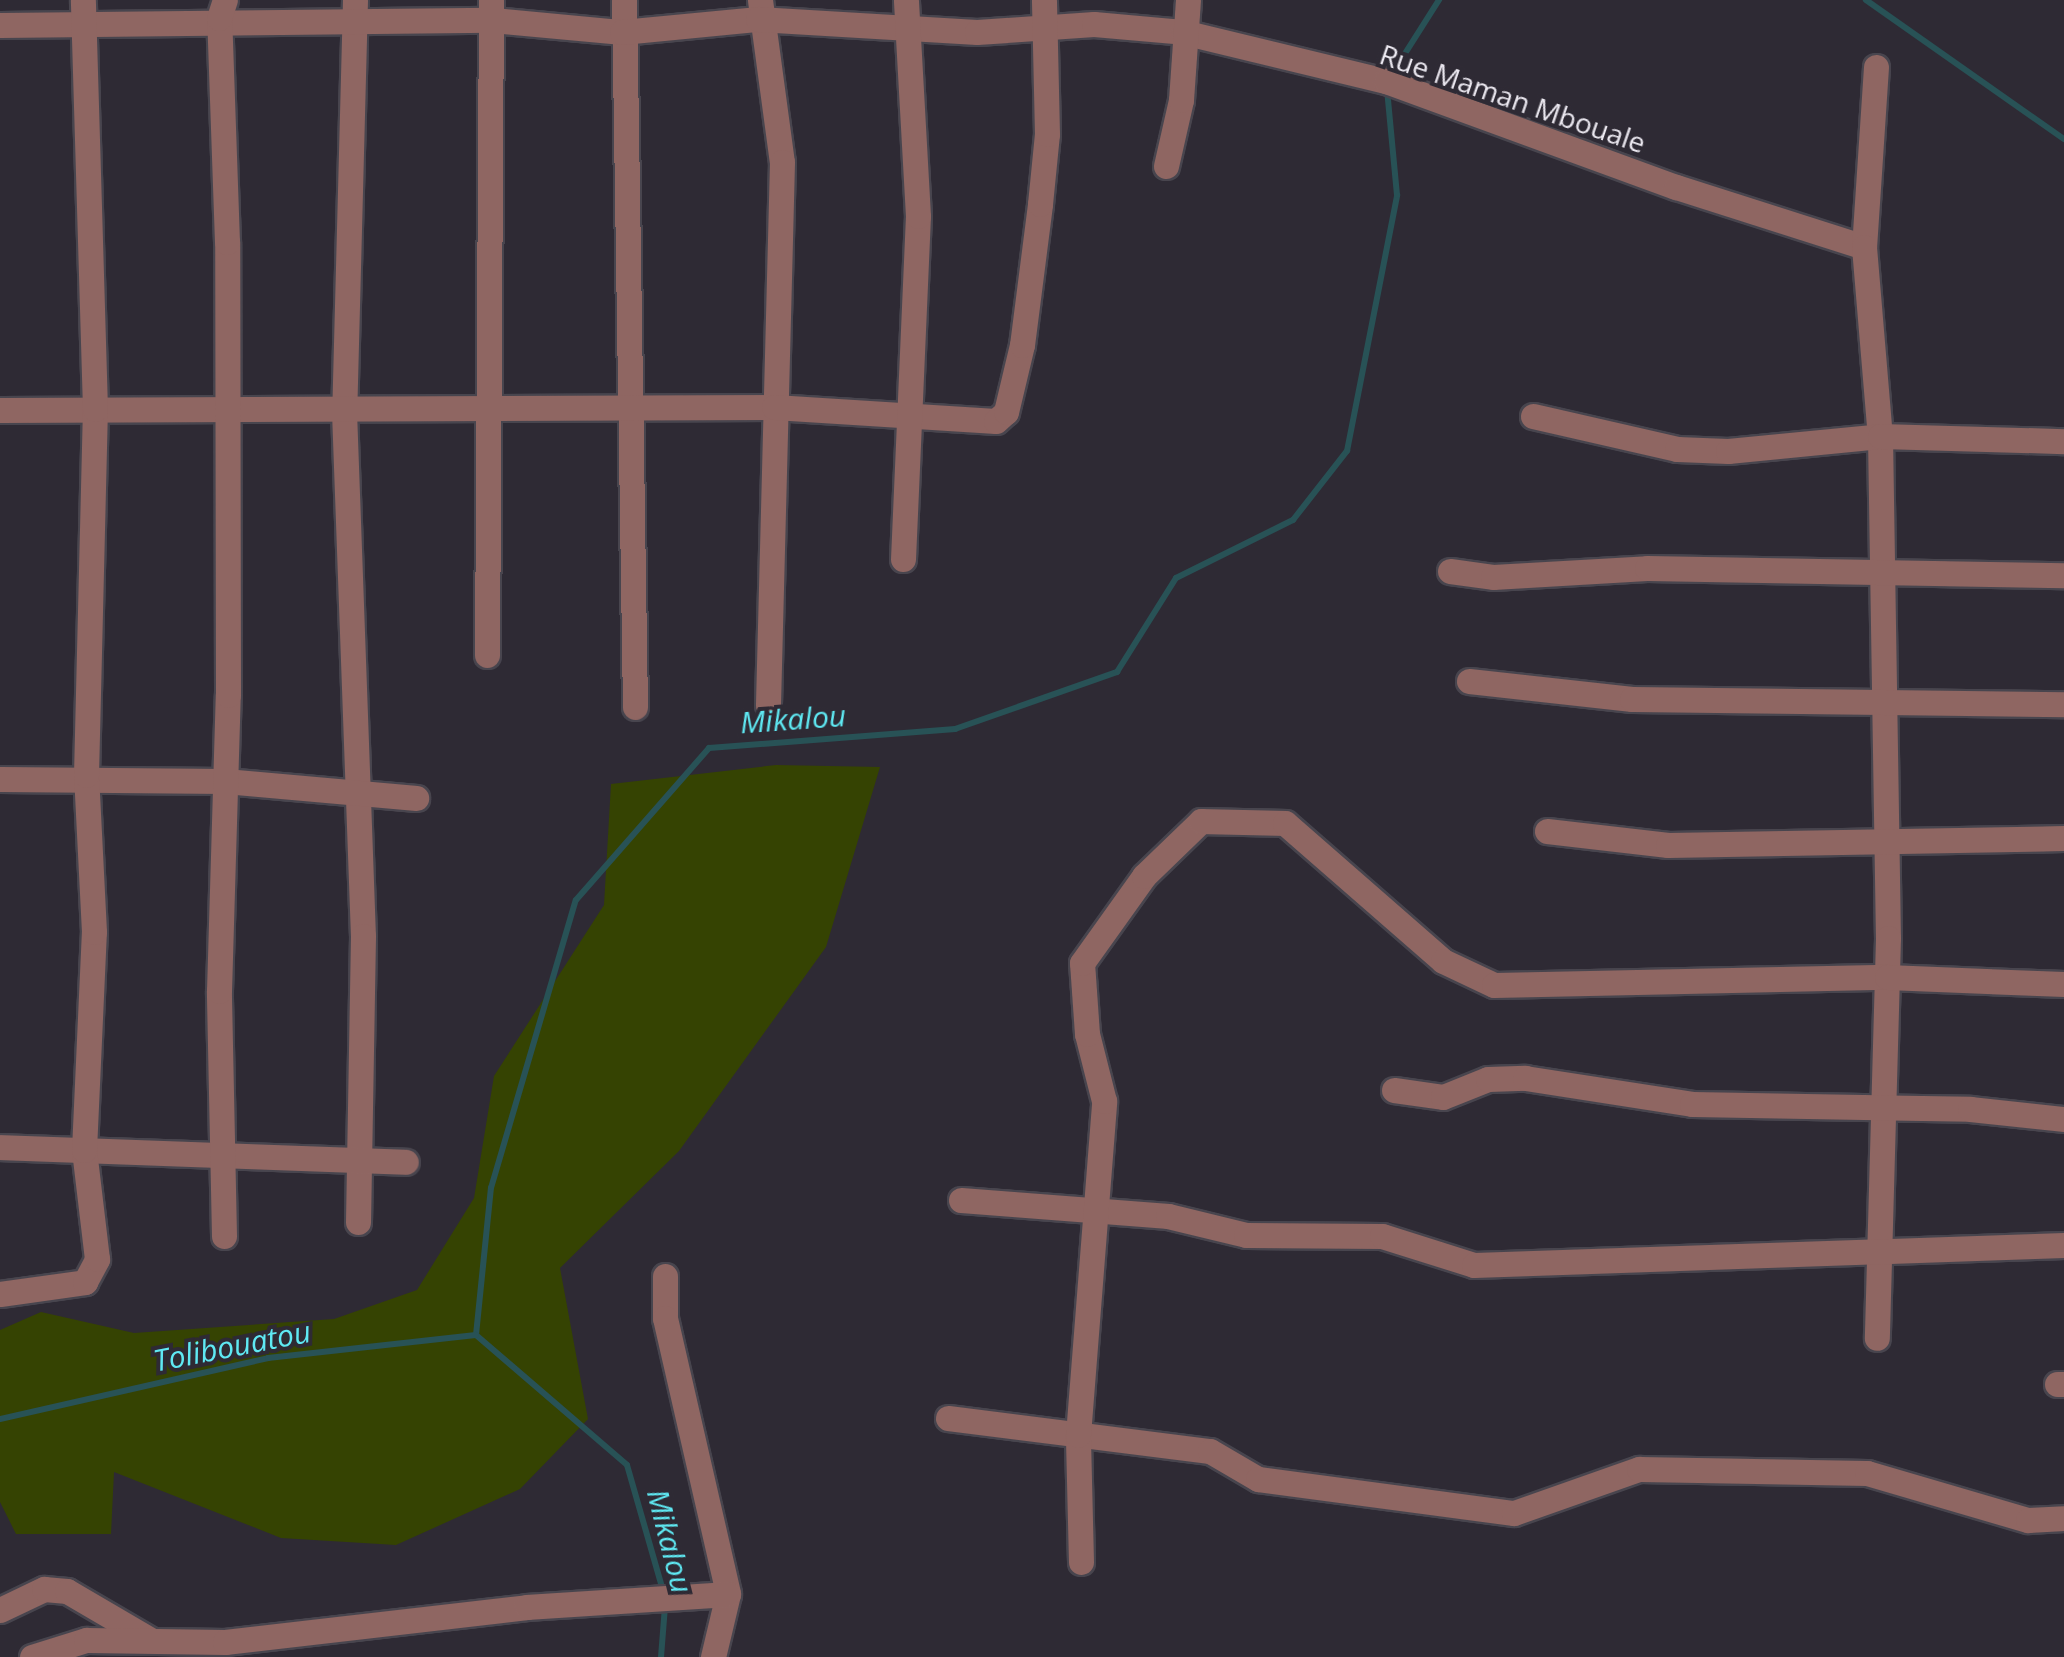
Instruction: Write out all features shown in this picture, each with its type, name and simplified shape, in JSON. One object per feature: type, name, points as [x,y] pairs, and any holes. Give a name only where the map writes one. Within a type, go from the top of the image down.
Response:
[{"type":"street","points":[[624,0],[628,408],[638,601],[634,707]]},
{"type":"street","points":[[1166,166],[1182,100],[1183,32],[1188,0]]},
{"type":"street","points":[[222,9],[228,242],[224,1236]]},
{"type":"street","points":[[487,655],[494,408],[492,10]]},
{"type":"street","name":"Rue Maman Mbouale","points":[[0,25],[83,12],[492,10],[622,32],[759,10],[833,27],[906,12],[977,32],[1044,13],[1183,32],[1386,81],[1676,187],[1864,247]]},
{"type":"street","points":[[759,10],[782,162],[768,704]]},
{"type":"street","points":[[355,11],[344,410],[364,1005],[358,1222]]},
{"type":"street","points":[[0,1294],[92,1276],[97,1259],[84,1150],[94,932],[86,776],[95,408],[83,12]]},
{"type":"street","points":[[903,559],[904,414],[913,360],[918,216],[906,12]]},
{"type":"street","points":[[0,410],[774,407],[984,422],[1006,412],[1022,345],[1047,134],[1044,13]]},
{"type":"street","points":[[1876,66],[1864,247],[1880,436],[1886,842],[1887,977],[1874,1247],[1877,1338]]},
{"type":"street","points":[[1534,416],[1711,450],[1880,436],[2064,441]]},
{"type":"street","points":[[1450,571],[1493,578],[1646,568],[2064,575]]},
{"type":"street","points":[[1469,681],[1632,699],[2064,704]]},
{"type":"street","points":[[0,779],[86,776],[225,782],[416,798]]},
{"type":"street","points":[[1081,1562],[1078,1436],[1092,1211],[1104,1101],[1087,1034],[1082,963],[1144,876],[1201,821],[1285,823],[1443,962],[1494,985],[1703,986],[1887,977],[2064,984]]},
{"type":"street","points":[[1547,831],[1668,845],[2064,838]]},
{"type":"street","points":[[1394,1090],[1443,1097],[1488,1078],[1525,1078],[1692,1104],[1970,1109],[2064,1118]]},
{"type":"street","points":[[0,1147],[359,1164],[406,1162]]},
{"type":"street","points":[[961,1200],[1168,1216],[1246,1234],[1382,1236],[1474,1265],[1754,1258],[1874,1247],[2064,1245]]},
{"type":"street","points":[[665,1276],[664,1318],[728,1594],[713,1657]]},
{"type":"street","points":[[948,1418],[1210,1451],[1258,1479],[1514,1513],[1639,1469],[1866,1473],[2028,1520],[2064,1518]]},
{"type":"street","points":[[0,1610],[44,1589],[67,1591],[151,1640]]},
{"type":"street","points":[[32,1657],[86,1640],[151,1640],[240,1648],[527,1608],[728,1594]]},
{"type":"green space","points":[[776,765],[880,767],[826,947],[679,1151],[560,1268],[588,1419],[520,1489],[396,1545],[281,1538],[114,1472],[111,1534],[16,1534],[0,1502],[0,1330],[41,1312],[134,1333],[334,1319],[417,1290],[474,1198],[494,1076],[604,905],[611,784]]},
{"type":"waterway","name":"Mikalou","points":[[1392,74],[1439,0]]},
{"type":"waterway","points":[[1866,0],[2064,139]]},
{"type":"waterway","name":"Mikalou","points":[[476,1335],[491,1188],[576,900],[709,748],[955,729],[1117,672],[1176,578],[1293,520],[1347,451],[1397,195],[1387,90]]},
{"type":"waterway","name":"Mikalou","points":[[476,1335],[627,1465],[664,1594]]},
{"type":"waterway","name":"Tolibouatou","points":[[0,1419],[268,1358],[476,1335]]},
{"type":"waterway","name":"Mikalou","points":[[661,1657],[665,1606]]}]
